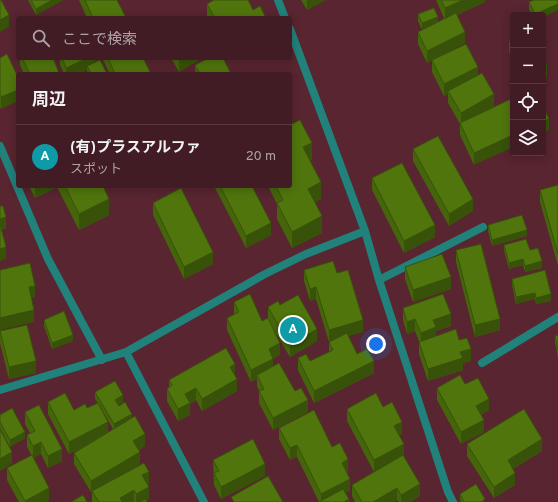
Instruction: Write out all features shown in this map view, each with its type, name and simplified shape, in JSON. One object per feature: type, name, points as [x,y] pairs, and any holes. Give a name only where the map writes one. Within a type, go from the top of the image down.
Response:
[{"type":"street","points":[[278,0],[284,16]]},
{"type":"street","points":[[292,34],[365,231],[379,280],[452,502]]},
{"type":"street","points":[[0,146],[16,184]]},
{"type":"street","points":[[18,188],[48,259],[102,360]]},
{"type":"street","points":[[379,280],[483,227]]},
{"type":"street","points":[[0,390],[126,352],[265,274],[306,254],[365,231]]},
{"type":"street","points":[[482,363],[558,317]]},
{"type":"street","points":[[126,352],[204,502]]},
{"type":"building","points":[[0,0],[9,15],[0,20]]},
{"type":"building","points":[[31,0],[52,0],[36,9]]},
{"type":"building","points":[[85,0],[117,0],[125,16],[92,16]]},
{"type":"building","points":[[214,0],[248,0],[253,10],[260,6],[265,16],[214,16],[207,4]]},
{"type":"building","points":[[441,0],[463,0],[445,8]]},
{"type":"building","points":[[534,0],[558,0],[558,4],[540,12],[534,12],[529,2]]},
{"type":"building","points":[[434,8],[438,17],[422,23],[418,14]]},
{"type":"building","points":[[456,13],[465,32],[427,51],[418,32]]},
{"type":"building","points":[[466,44],[478,67],[444,84],[432,60]]},
{"type":"building","points":[[7,54],[16,73],[16,91],[1,97],[0,95],[0,58]]},
{"type":"building","points":[[23,60],[54,60],[59,72],[29,72]]},
{"type":"building","points":[[63,60],[84,60],[66,68]]},
{"type":"building","points":[[100,60],[106,72],[90,72],[87,66]]},
{"type":"building","points":[[109,60],[144,60],[150,72],[114,72]]},
{"type":"building","points":[[205,60],[224,60],[230,72],[199,72],[195,65]]},
{"type":"building","points":[[482,73],[494,94],[461,113],[448,91]]},
{"type":"building","points":[[510,99],[510,136],[474,153],[460,123]]},
{"type":"building","points":[[546,112],[549,119],[546,120]]},
{"type":"building","points":[[300,120],[312,143],[303,147],[321,182],[308,189],[322,216],[292,232],[277,203],[283,200],[277,188],[292,188],[292,124]]},
{"type":"building","points":[[438,136],[473,199],[449,214],[413,149]]},
{"type":"building","points":[[402,163],[435,225],[404,241],[372,178]]},
{"type":"building","points":[[558,185],[558,254],[540,190]]},
{"type":"building","points":[[66,188],[104,188],[109,199],[79,214]]},
{"type":"building","points":[[181,188],[213,252],[184,267],[153,203]]},
{"type":"building","points":[[221,188],[253,188],[271,223],[246,236]]},
{"type":"building","points":[[0,206],[3,206],[6,217],[0,219]]},
{"type":"building","points":[[522,215],[527,230],[492,240],[488,225]]},
{"type":"building","points":[[0,224],[6,247],[0,249]]},
{"type":"building","points":[[526,239],[530,250],[538,248],[542,261],[525,266],[523,259],[509,263],[504,245]]},
{"type":"building","points":[[481,244],[500,319],[475,325],[456,250]]},
{"type":"building","points":[[442,254],[451,277],[413,290],[405,267]]},
{"type":"building","points":[[333,261],[337,273],[348,270],[363,320],[329,330],[316,287],[310,289],[304,270]]},
{"type":"building","points":[[30,263],[35,286],[29,287],[34,310],[0,318],[0,270]]},
{"type":"building","points":[[545,270],[551,294],[536,298],[535,293],[516,297],[512,279]]},
{"type":"building","points":[[250,294],[262,321],[268,318],[280,343],[269,349],[273,359],[251,370],[227,318],[239,312],[234,302]]},
{"type":"building","points":[[443,294],[451,314],[433,320],[436,327],[421,333],[415,319],[407,322],[403,308]]},
{"type":"building","points":[[298,295],[317,329],[290,345],[268,307],[278,301],[280,305]]},
{"type":"building","points":[[64,311],[73,335],[52,343],[44,320]]},
{"type":"building","points":[[27,325],[36,361],[9,367],[0,331]]},
{"type":"building","points":[[456,329],[459,340],[467,338],[471,349],[460,352],[463,358],[428,369],[419,342]]},
{"type":"building","points":[[347,333],[357,354],[367,349],[374,361],[314,391],[298,358],[306,354],[310,361],[333,350],[329,342]]},
{"type":"building","points":[[558,335],[558,350],[555,336]]},
{"type":"building","points":[[226,348],[235,364],[230,367],[237,379],[202,399],[196,388],[185,394],[190,403],[178,409],[167,389],[172,385],[169,380]]},
{"type":"building","points":[[279,363],[295,391],[301,388],[308,400],[273,418],[259,391],[264,389],[257,375]]},
{"type":"building","points":[[460,375],[465,384],[478,378],[489,399],[476,406],[484,420],[461,432],[437,388]]},
{"type":"building","points":[[115,381],[123,395],[115,400],[119,406],[125,402],[132,414],[114,424],[95,392]]},
{"type":"building","points":[[65,393],[74,410],[85,404],[87,408],[98,403],[108,422],[69,442],[48,402]]},
{"type":"building","points":[[376,393],[383,407],[392,402],[402,422],[394,426],[404,444],[374,460],[347,409]]},
{"type":"building","points":[[39,405],[62,449],[48,456],[41,442],[33,446],[27,435],[35,431],[25,412]]},
{"type":"building","points":[[12,408],[25,432],[10,440],[0,422],[0,415]]},
{"type":"building","points":[[524,409],[542,439],[508,460],[515,473],[494,487],[467,444]]},
{"type":"building","points":[[314,410],[332,447],[340,443],[348,459],[342,463],[350,479],[321,494],[297,445],[290,448],[279,428]]},
{"type":"building","points":[[135,416],[145,434],[133,441],[140,452],[91,481],[74,453]]},
{"type":"building","points":[[0,429],[12,452],[0,459]]},
{"type":"building","points":[[253,439],[265,464],[221,487],[214,473],[219,471],[213,460]]},
{"type":"building","points":[[32,455],[49,488],[25,501],[7,468]]},
{"type":"building","points":[[403,455],[420,484],[401,495],[397,488],[373,502],[362,502],[352,485]]},
{"type":"building","points":[[144,463],[149,472],[142,475],[149,487],[136,494],[134,490],[120,498],[122,501],[121,502],[99,502],[92,491]]},
{"type":"building","points":[[268,476],[283,502],[234,502],[231,497]]},
{"type":"building","points":[[476,484],[485,499],[481,502],[464,502],[460,494]]},
{"type":"building","points":[[343,489],[349,499],[345,502],[319,502]]},
{"type":"building","points":[[83,495],[87,502],[71,502]]},
{"type":"building","points":[[145,499],[147,502],[140,502]]},
{"type":"place","name":"(有)プラスアルファ","points":[[293,330]]}]
